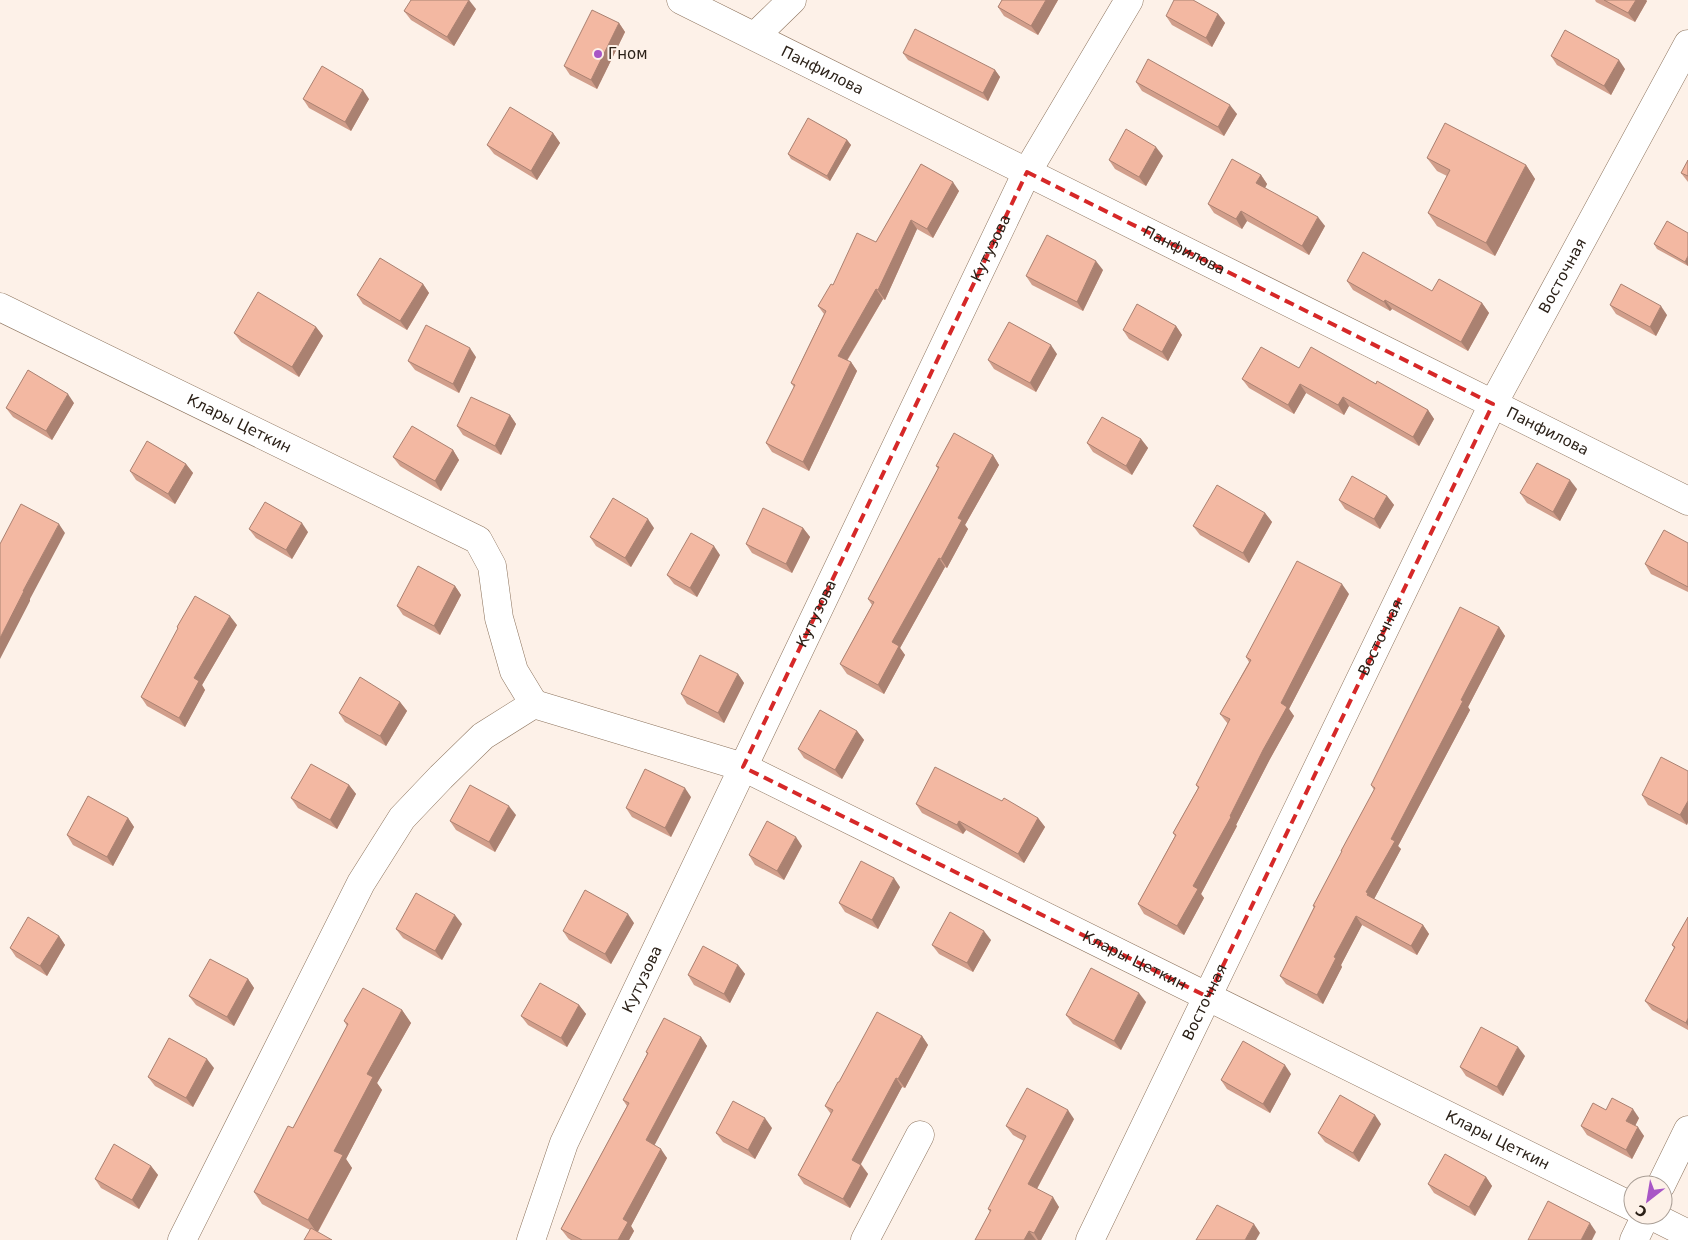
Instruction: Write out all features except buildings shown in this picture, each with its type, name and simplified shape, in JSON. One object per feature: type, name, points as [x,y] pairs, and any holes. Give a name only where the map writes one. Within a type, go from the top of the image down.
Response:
[{"type":"street","name":"Панфилова","points":[[682,0],[1688,501]]},
{"type":"street","points":[[755,36],[792,0]]},
{"type":"street","name":"Кутузова","points":[[531,1240],[564,1143],[1028,172],[1129,0]]},
{"type":"street","name":"Восточная","points":[[1090,1240],[1493,404],[1688,44]]},
{"type":"street","name":"Клары Цеткин","points":[[0,307],[478,540],[492,566],[499,618],[514,671],[534,704],[743,767],[1623,1201]]},
{"type":"street","points":[[182,1240],[362,883],[402,818],[483,736],[534,704]]},
{"type":"street","points":[[1666,1175],[1688,1130]]},
{"type":"street","points":[[865,1240],[920,1135]]},
{"type":"street","points":[[1634,1240],[1641,1225]]},
{"type":"street","points":[[1670,1225],[1688,1234]]},
{"type":"highlighted area","points":[[1027,172],[1493,404],[1208,997],[743,767]]},
{"type":"place","name":"Гном","points":[[598,54]]}]
